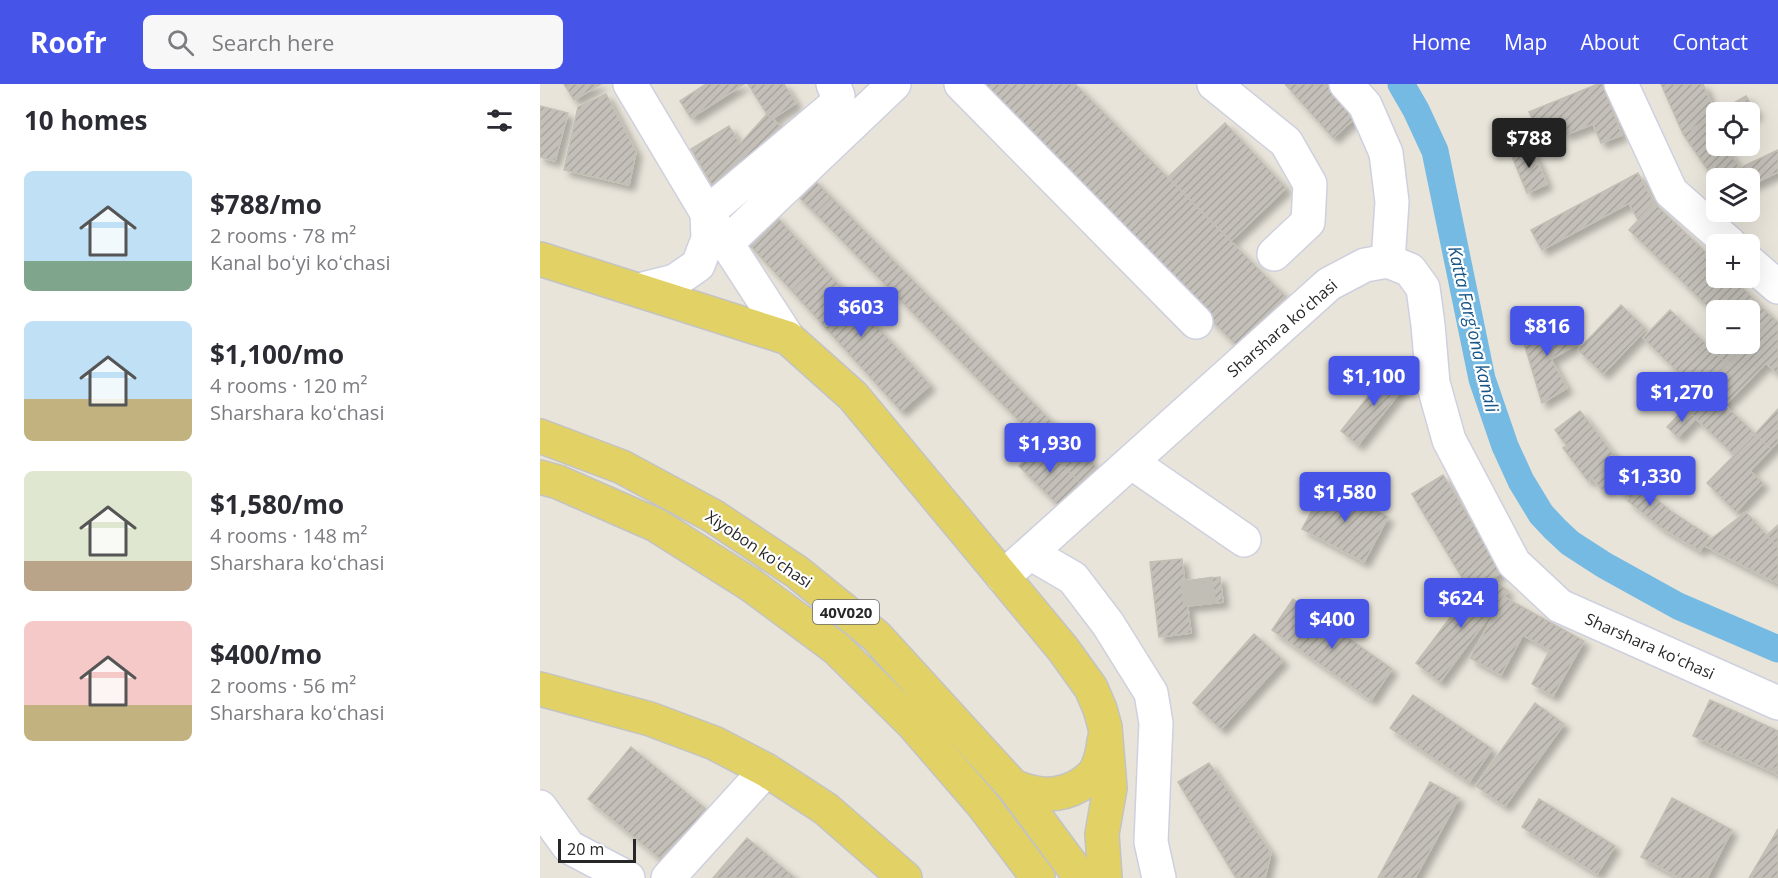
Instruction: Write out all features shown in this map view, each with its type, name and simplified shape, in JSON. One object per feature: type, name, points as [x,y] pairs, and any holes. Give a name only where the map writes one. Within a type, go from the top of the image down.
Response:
[{"type":"main road","points":[[540,259],[788,338],[853,396],[1063,649],[1091,688],[1105,727],[1110,788],[1102,834],[1105,878]]},
{"type":"main road","name":"Xiyobon koʻchasi","points":[[540,436],[622,467],[713,516],[797,572],[876,636],[1013,786],[1080,878]]},
{"type":"main road","name":"40V020","points":[[540,477],[558,482],[656,525],[750,585],[836,648],[912,724],[983,805],[1031,872]]},
{"type":"main road","points":[[540,689],[650,718],[714,743],[766,770],[826,808],[905,878]]},
{"type":"main road","points":[[1013,786],[1027,792],[1058,794],[1086,781],[1096,770],[1105,727]]},
{"type":"street","points":[[630,84],[707,213],[788,338]]},
{"type":"street","points":[[707,213],[833,107],[838,96],[832,84]]},
{"type":"street","points":[[727,243],[894,84]]},
{"type":"street","points":[[961,84],[1196,322]]},
{"type":"street","points":[[1214,84],[1286,142],[1310,184],[1308,222],[1274,254]]},
{"type":"street","points":[[1346,84],[1365,105],[1386,153],[1392,202],[1388,261]]},
{"type":"street","points":[[1621,84],[1671,192],[1719,234]]},
{"type":"street","points":[[639,290],[675,280],[698,265],[708,239],[707,213]]},
{"type":"street","name":"Sharshara koʻchasi","points":[[1003,577],[1329,284],[1365,265],[1388,261],[1410,270],[1423,288],[1433,383],[1449,440],[1514,563],[1560,606],[1778,703]]},
{"type":"street","points":[[1760,272],[1778,288]]},
{"type":"street","points":[[1131,462],[1244,540]]},
{"type":"street","points":[[1030,553],[1072,578],[1108,624],[1151,693],[1156,723],[1151,842],[1159,878]]},
{"type":"street","points":[[668,878],[766,770]]},
{"type":"street","points":[[540,807],[569,847],[628,878]]},
{"type":"building","points":[[564,84],[601,84],[574,100]]},
{"type":"building","points":[[706,84],[744,84],[691,118],[680,101]]},
{"type":"building","points":[[748,84],[784,84],[796,103],[772,119]]},
{"type":"building","points":[[977,84],[1075,84],[1286,297],[1237,346]]},
{"type":"building","points":[[1285,84],[1328,84],[1357,116],[1333,138]]},
{"type":"building","points":[[1602,84],[1622,135],[1601,143],[1593,124],[1565,135],[1558,118],[1536,127],[1529,112]]},
{"type":"building","points":[[1661,84],[1703,84],[1711,102],[1706,102],[1706,120],[1683,134]]},
{"type":"building","points":[[606,94],[636,152],[629,185],[564,170],[578,107]]},
{"type":"building","points":[[1746,96],[1750,102],[1736,102]]},
{"type":"building","points":[[540,106],[568,113],[555,161],[540,157]]},
{"type":"building","points":[[767,114],[787,132],[718,195],[691,149],[729,126],[740,144]]},
{"type":"building","points":[[1706,120],[1706,156],[1731,156],[1740,168],[1706,168],[1683,134]]},
{"type":"building","points":[[1225,123],[1286,188],[1231,241],[1168,177]]},
{"type":"building","points":[[1531,146],[1547,184],[1527,193],[1511,154]]},
{"type":"building","points":[[1778,150],[1778,172],[1760,181],[1760,168],[1740,168]]},
{"type":"building","points":[[1638,173],[1654,203],[1638,220],[1629,203],[1542,250],[1531,230]]},
{"type":"building","points":[[812,178],[832,198],[816,214],[796,194]]},
{"type":"building","points":[[832,198],[1096,467],[1080,483],[816,214]]},
{"type":"building","points":[[1654,203],[1706,252],[1706,272],[1690,289],[1629,230]]},
{"type":"building","points":[[774,214],[821,265],[792,291],[745,240]]},
{"type":"building","points":[[821,265],[930,385],[901,411],[792,291]]},
{"type":"building","points":[[1706,272],[1706,288],[1742,288],[1755,300],[1706,300],[1706,305],[1690,289]]},
{"type":"building","points":[[1621,305],[1646,329],[1603,374],[1578,350]]},
{"type":"building","points":[[1760,305],[1772,317],[1760,330]]},
{"type":"building","points":[[1670,310],[1706,344],[1706,354],[1716,354],[1727,364],[1700,393],[1643,338]]},
{"type":"building","points":[[1772,317],[1778,322],[1778,374],[1766,363],[1725,405],[1755,434],[1734,455],[1685,408],[1737,354],[1760,354],[1760,330]]},
{"type":"building","points":[[1556,318],[1576,345],[1551,359],[1567,388],[1542,403],[1522,336]]},
{"type":"building","points":[[1716,354],[1737,354],[1727,364]]},
{"type":"building","points":[[1390,369],[1408,382],[1358,445],[1341,431]]},
{"type":"building","points":[[1685,408],[1696,418],[1678,437],[1667,427]]},
{"type":"building","points":[[1778,409],[1778,442],[1771,449],[1755,434]]},
{"type":"building","points":[[1580,411],[1592,426],[1566,445],[1555,430]]},
{"type":"building","points":[[1592,426],[1617,459],[1588,481],[1563,448]]},
{"type":"building","points":[[1755,434],[1771,449],[1750,471],[1763,483],[1736,512],[1707,483]]},
{"type":"building","points":[[1042,444],[1080,483],[1058,505],[1019,466]]},
{"type":"building","points":[[1617,459],[1626,471],[1602,490],[1592,478]]},
{"type":"building","points":[[1443,475],[1502,572],[1470,591],[1412,494]]},
{"type":"building","points":[[1629,477],[1641,487],[1631,498],[1619,489]]},
{"type":"building","points":[[1327,484],[1388,517],[1364,562],[1302,529]]},
{"type":"building","points":[[1641,487],[1672,512],[1660,527],[1628,501]]},
{"type":"building","points":[[1672,512],[1709,536],[1700,551],[1660,527]]},
{"type":"building","points":[[1746,512],[1778,548],[1778,571],[1769,579],[1703,545]]},
{"type":"building","points":[[1778,525],[1778,548],[1767,535]]},
{"type":"building","points":[[1182,559],[1191,633],[1159,637],[1150,562]]},
{"type":"building","points":[[1778,571],[1778,583],[1769,579]]},
{"type":"building","points":[[1220,577],[1223,602],[1188,606],[1185,581]]},
{"type":"building","points":[[1491,578],[1508,591],[1440,682],[1416,663],[1470,591]]},
{"type":"building","points":[[1504,597],[1584,641],[1553,696],[1532,684],[1550,650],[1523,635],[1501,675],[1470,658]]},
{"type":"building","points":[[1293,599],[1392,669],[1371,700],[1272,630]]},
{"type":"building","points":[[1254,634],[1283,660],[1221,729],[1193,703]]},
{"type":"building","points":[[1413,695],[1492,749],[1469,782],[1390,728]]},
{"type":"building","points":[[1710,700],[1778,731],[1778,755],[1771,771],[1693,736]]},
{"type":"building","points":[[1535,703],[1564,724],[1505,806],[1476,786]]},
{"type":"building","points":[[631,747],[706,809],[663,861],[588,799]]},
{"type":"building","points":[[1778,755],[1778,775],[1771,771]]},
{"type":"building","points":[[1209,763],[1271,853],[1265,878],[1236,878],[1178,782]]},
{"type":"building","points":[[1430,782],[1459,798],[1415,878],[1378,878]]},
{"type":"building","points":[[1672,798],[1732,830],[1707,878],[1680,878],[1641,857]]},
{"type":"building","points":[[1539,799],[1615,846],[1597,874],[1522,827]]},
{"type":"building","points":[[1778,829],[1778,878],[1749,878]]},
{"type":"building","points":[[747,838],[795,878],[713,878]]},
{"type":"waterway","name":"Katta Farg'ona kanali","points":[[1401,84],[1435,151],[1482,379],[1505,446],[1521,481],[1541,514],[1570,543],[1604,565],[1678,606],[1778,649]]},
{"type":"tunnel","points":[[1196,579],[1200,605]]}]
